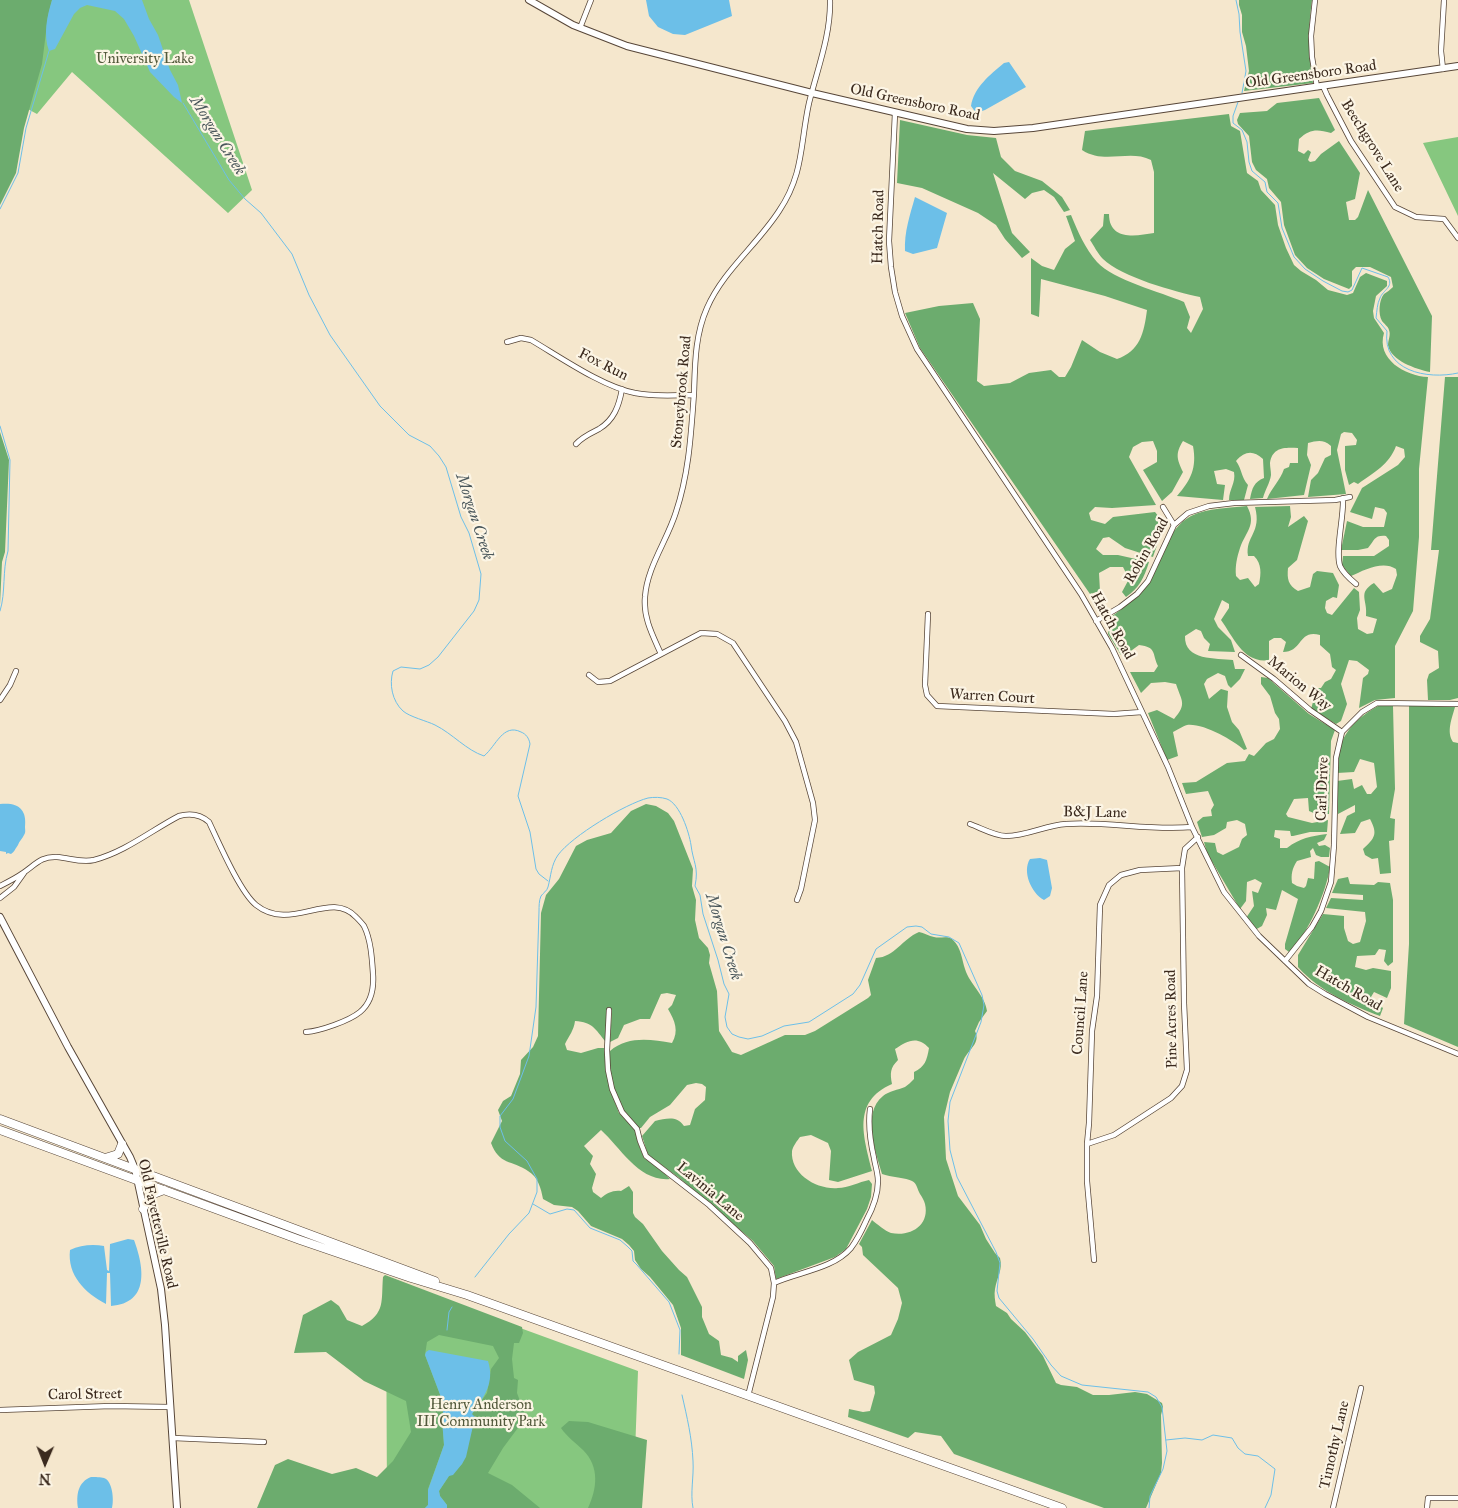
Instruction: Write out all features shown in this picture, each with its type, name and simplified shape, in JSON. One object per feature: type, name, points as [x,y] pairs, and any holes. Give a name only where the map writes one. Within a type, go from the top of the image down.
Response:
[{"type":"highway","points":[[0,1119],[443,1284],[467,1295]]},
{"type":"highway","points":[[0,1130],[300,1240],[467,1295],[1062,1508]]},
{"type":"highway","points":[[105,1158],[118,1154],[122,1144]]},
{"type":"highway","points":[[143,1208],[151,1195],[164,1190]]},
{"type":"street","name":"Old Greensboro Road","points":[[529,0],[580,28],[627,46],[812,93],[967,129],[1002,131],[1458,66]]},
{"type":"street","points":[[580,28],[591,0]]},
{"type":"street","name":"Stoneybrook Road","points":[[661,654],[651,633],[646,617],[644,600],[650,571],[671,527],[681,497],[690,448],[698,335],[706,308],[720,284],[773,221],[788,197],[796,178],[812,93],[824,46],[830,0]]},
{"type":"street","name":"Beechgrove Lane","points":[[1315,0],[1311,36],[1312,57],[1320,86],[1351,141],[1395,207],[1416,217],[1444,219],[1458,238]]},
{"type":"street","points":[[1443,69],[1441,51],[1444,0]]},
{"type":"street","name":"Hatch Road","points":[[896,113],[889,240],[895,292],[908,331],[917,349],[1081,594],[1112,648],[1168,768],[1192,827],[1224,892],[1259,936],[1310,984],[1348,1007],[1385,1025],[1458,1054]]},
{"type":"street","name":"Fox Run","points":[[507,342],[516,338],[531,340],[608,384],[622,389],[646,394],[693,395]]},
{"type":"street","points":[[576,444],[611,419],[618,408],[622,389]]},
{"type":"street","name":"Robin Road","points":[[1096,621],[1132,598],[1148,581],[1174,525],[1188,513],[1209,506],[1234,503],[1350,497]]},
{"type":"street","points":[[1344,498],[1339,547],[1340,562],[1345,573],[1356,584]]},
{"type":"street","points":[[1162,507],[1174,525]]},
{"type":"street","name":"Warren Court","points":[[928,614],[925,685],[927,695],[937,706],[1130,714],[1142,712]]},
{"type":"street","points":[[589,675],[598,682],[610,680],[702,633],[712,633],[724,636],[730,640],[789,727],[796,742],[814,811],[814,826],[801,889],[796,900]]},
{"type":"street","name":"Marion Way","points":[[1241,655],[1310,710],[1342,732]]},
{"type":"street","points":[[0,700],[16,671]]},
{"type":"street","points":[[1342,732],[1362,712],[1377,704],[1458,704]]},
{"type":"street","name":"Carl Drive","points":[[1285,961],[1312,927],[1321,911],[1331,882],[1334,845],[1336,758],[1342,732]]},
{"type":"street","points":[[0,898],[14,887],[25,872],[38,860],[56,857],[82,861],[93,860],[110,855],[179,816],[190,814],[202,817],[209,822],[244,891],[252,902],[261,909],[274,914],[285,915],[331,907],[342,908],[352,913],[364,925],[371,951],[374,981],[369,1000],[358,1014],[316,1031],[306,1032]]},
{"type":"street","name":"B&J Lane","points":[[970,824],[1006,836],[1020,835],[1053,825],[1067,824],[1165,828],[1192,827]]},
{"type":"street","points":[[1182,868],[1185,849],[1198,837]]},
{"type":"street","name":"Pine Acres Road","points":[[1087,1144],[1114,1135],[1157,1108],[1177,1092],[1186,1078],[1182,868]]},
{"type":"street","name":"Council Lane","points":[[1094,1260],[1087,1181],[1087,1144],[1092,1030],[1097,996],[1100,905],[1103,896],[1115,879],[1127,872],[1182,868]]},
{"type":"street","points":[[0,886],[25,872]]},
{"type":"street","name":"Old Fayetteville Road","points":[[0,917],[135,1169],[161,1289],[177,1508]]},
{"type":"street","name":"Lavinia Lane","points":[[609,1010],[607,1050],[608,1070],[612,1089],[622,1112],[637,1129],[646,1156],[709,1205],[750,1243],[771,1268],[774,1283]]},
{"type":"street","points":[[748,1396],[773,1297],[774,1283],[823,1266],[840,1257],[850,1249],[869,1216],[878,1181],[868,1123],[870,1108]]},
{"type":"street","name":"Timothy Lane","points":[[1333,1508],[1361,1388]]},
{"type":"street","name":"Carol Street","points":[[0,1410],[170,1406]]},
{"type":"street","points":[[173,1438],[264,1442]]},
{"type":"street","points":[[1427,1508],[1428,1498],[1458,1498]]},
{"type":"green space","name":"University Lake","points":[[0,0],[189,0],[252,190],[228,213],[72,72],[37,114],[24,107]]},
{"type":"green space","points":[[0,0],[52,0],[42,64],[24,128],[16,173],[0,205]]},
{"type":"green space","points":[[1239,0],[1312,0],[1309,42],[1313,83],[1244,91],[1249,71]]},
{"type":"green space","points":[[1319,98],[1335,130],[1331,133],[1318,131],[1307,133],[1299,139],[1298,151],[1304,154],[1308,150],[1311,152],[1308,160],[1310,162],[1315,161],[1321,154],[1339,141],[1360,173],[1355,199],[1346,202],[1349,220],[1355,220],[1358,217],[1368,190],[1432,316],[1430,372],[1418,369],[1399,360],[1390,351],[1388,345],[1390,332],[1382,321],[1380,303],[1384,294],[1393,287],[1391,277],[1370,267],[1356,267],[1352,271],[1352,286],[1349,289],[1324,279],[1307,268],[1295,255],[1284,225],[1281,202],[1269,188],[1267,179],[1256,170],[1252,162],[1249,136],[1238,124],[1237,120],[1240,113],[1267,111],[1277,103]]},
{"type":"green space","points":[[1229,114],[1231,126],[1240,131],[1247,173],[1258,181],[1261,190],[1275,205],[1278,225],[1294,265],[1328,290],[1347,295],[1353,293],[1360,277],[1366,273],[1387,281],[1387,286],[1376,296],[1373,311],[1374,318],[1384,333],[1384,351],[1394,364],[1402,369],[1419,376],[1428,377],[1419,469],[1419,537],[1413,611],[1395,646],[1395,698],[1375,700],[1359,708],[1363,678],[1368,674],[1369,670],[1357,661],[1349,660],[1341,684],[1347,704],[1341,721],[1336,724],[1311,709],[1317,688],[1321,688],[1325,682],[1331,679],[1336,670],[1332,667],[1330,654],[1320,645],[1320,635],[1308,635],[1294,648],[1283,652],[1286,642],[1281,638],[1274,638],[1269,641],[1269,660],[1253,658],[1240,648],[1221,620],[1229,608],[1229,604],[1222,600],[1214,619],[1218,627],[1231,640],[1235,652],[1208,651],[1210,644],[1204,638],[1201,631],[1196,629],[1185,636],[1186,644],[1190,650],[1202,657],[1233,660],[1235,669],[1245,669],[1240,679],[1231,688],[1225,676],[1218,673],[1207,679],[1204,684],[1209,699],[1221,689],[1228,691],[1227,707],[1232,722],[1239,730],[1247,749],[1244,750],[1209,729],[1187,725],[1173,732],[1178,756],[1167,760],[1148,713],[1157,710],[1174,719],[1182,706],[1176,684],[1165,682],[1151,683],[1141,693],[1130,672],[1154,672],[1158,666],[1153,652],[1149,647],[1139,645],[1128,653],[1121,655],[1108,634],[1111,617],[1146,586],[1176,529],[1191,516],[1204,511],[1247,506],[1251,523],[1238,555],[1236,576],[1240,580],[1248,578],[1255,587],[1259,584],[1260,566],[1254,556],[1248,556],[1248,549],[1256,523],[1255,507],[1290,506],[1291,517],[1288,527],[1304,516],[1308,521],[1297,560],[1288,568],[1290,584],[1298,591],[1310,587],[1313,574],[1317,571],[1333,573],[1339,585],[1337,598],[1333,597],[1326,601],[1325,608],[1327,613],[1332,615],[1354,588],[1359,592],[1358,629],[1367,634],[1373,633],[1377,619],[1366,616],[1364,597],[1366,590],[1374,583],[1383,593],[1392,589],[1397,575],[1396,569],[1385,565],[1351,576],[1342,565],[1343,556],[1374,556],[1389,546],[1389,540],[1386,536],[1379,536],[1368,548],[1341,550],[1347,521],[1363,527],[1384,527],[1387,513],[1384,509],[1375,507],[1372,519],[1350,512],[1362,488],[1398,465],[1405,457],[1404,449],[1396,446],[1393,453],[1380,468],[1358,484],[1354,482],[1349,485],[1345,470],[1345,446],[1356,445],[1357,440],[1352,433],[1344,432],[1341,434],[1337,450],[1346,494],[1308,497],[1311,480],[1318,473],[1325,458],[1331,455],[1331,446],[1323,441],[1308,443],[1307,455],[1311,465],[1304,495],[1267,499],[1284,469],[1289,467],[1290,463],[1298,463],[1298,448],[1284,448],[1273,454],[1270,463],[1271,474],[1263,498],[1250,499],[1254,486],[1264,478],[1263,459],[1256,454],[1249,453],[1236,461],[1248,485],[1244,500],[1229,500],[1234,472],[1226,469],[1214,471],[1217,484],[1225,485],[1223,500],[1177,496],[1186,485],[1192,473],[1194,461],[1193,446],[1183,441],[1178,456],[1183,472],[1172,492],[1162,501],[1143,470],[1157,462],[1157,451],[1153,441],[1142,442],[1133,447],[1129,457],[1156,505],[1112,508],[1095,507],[1089,513],[1091,520],[1105,524],[1113,517],[1155,512],[1159,517],[1161,528],[1153,557],[1125,548],[1109,537],[1103,538],[1096,549],[1103,555],[1118,555],[1149,562],[1140,582],[1126,597],[1122,592],[1129,579],[1123,567],[1110,567],[1099,573],[1100,591],[1090,594],[920,348],[905,313],[939,306],[973,303],[980,319],[977,381],[984,386],[1010,383],[1029,373],[1051,370],[1059,377],[1065,377],[1082,340],[1100,352],[1117,359],[1125,356],[1140,340],[1147,310],[1105,296],[1041,279],[1039,317],[1031,314],[1031,258],[1042,266],[1054,270],[1065,249],[1075,241],[1066,216],[1071,215],[1089,251],[1104,268],[1125,280],[1184,302],[1190,317],[1187,328],[1191,333],[1203,309],[1200,297],[1164,288],[1122,272],[1103,259],[1090,240],[1103,226],[1104,214],[1109,214],[1110,223],[1118,233],[1139,235],[1154,233],[1154,172],[1151,160],[1143,157],[1099,156],[1082,150],[1085,131]]},
{"type":"green space","points":[[900,120],[967,135],[996,138],[1001,157],[1015,171],[1042,181],[1062,197],[1070,210],[1064,212],[1054,197],[1044,190],[1032,193],[1025,199],[993,173],[1012,233],[1030,252],[1022,258],[1005,239],[996,225],[978,213],[922,188],[897,183]]},
{"type":"green space","points":[[1458,137],[1458,216],[1423,143]]},
{"type":"green space","points":[[1445,377],[1458,377],[1458,698],[1428,700],[1427,680],[1429,674],[1439,668],[1438,651],[1420,642],[1420,636],[1430,619],[1439,550],[1431,550]]},
{"type":"green space","points":[[0,432],[9,460],[5,552],[2,562],[0,605]]},
{"type":"green space","points":[[1261,677],[1268,678],[1309,714],[1335,730],[1331,741],[1329,814],[1316,814],[1309,811],[1308,798],[1294,799],[1286,814],[1288,817],[1312,823],[1328,820],[1327,832],[1310,832],[1291,836],[1290,831],[1275,830],[1274,837],[1280,839],[1280,848],[1287,848],[1306,838],[1327,834],[1324,840],[1317,843],[1319,846],[1325,845],[1330,848],[1329,857],[1321,857],[1316,855],[1313,848],[1310,851],[1311,857],[1297,861],[1293,869],[1292,883],[1304,888],[1308,878],[1314,879],[1315,862],[1319,861],[1330,867],[1325,888],[1309,925],[1303,936],[1289,952],[1285,949],[1285,944],[1298,899],[1282,890],[1276,910],[1266,908],[1267,915],[1262,926],[1255,930],[1246,918],[1254,906],[1252,891],[1258,893],[1262,883],[1255,879],[1247,882],[1246,901],[1240,909],[1207,853],[1204,842],[1215,843],[1217,852],[1223,855],[1239,847],[1242,839],[1247,835],[1245,824],[1237,820],[1227,822],[1226,828],[1214,835],[1202,837],[1197,822],[1203,817],[1212,816],[1211,810],[1214,805],[1208,791],[1186,794],[1182,783],[1196,782],[1227,763],[1245,761],[1249,754],[1254,756],[1266,743],[1274,739],[1280,729],[1279,719],[1275,713],[1270,696],[1261,684]]},
{"type":"green space","points":[[1409,705],[1455,707],[1451,720],[1450,734],[1453,742],[1458,743],[1458,1047],[1404,1024],[1409,944]]},
{"type":"green space","points":[[1378,706],[1393,706],[1395,789],[1390,818],[1395,819],[1394,840],[1389,841],[1391,873],[1380,874],[1378,858],[1372,859],[1365,855],[1363,849],[1374,836],[1374,828],[1370,819],[1361,822],[1355,833],[1340,834],[1347,816],[1355,812],[1355,805],[1338,814],[1337,781],[1352,779],[1354,789],[1362,785],[1367,794],[1371,794],[1377,787],[1374,763],[1360,759],[1354,772],[1337,773],[1337,761],[1342,742],[1352,726]]},
{"type":"green space","points":[[646,804],[656,806],[668,813],[674,821],[693,869],[692,886],[696,900],[695,920],[699,938],[708,948],[710,955],[709,963],[717,991],[719,1031],[732,1052],[741,1055],[785,1035],[805,1035],[815,1031],[868,998],[871,995],[868,980],[876,958],[883,957],[893,951],[919,932],[936,937],[949,938],[956,943],[960,950],[967,975],[986,1005],[987,1011],[979,1022],[975,1031],[977,1039],[964,1059],[950,1092],[944,1117],[946,1159],[958,1196],[980,1225],[986,1239],[1000,1258],[1000,1270],[995,1291],[996,1306],[1007,1313],[1025,1332],[1043,1356],[1056,1383],[1077,1387],[1093,1395],[1135,1392],[1147,1394],[1162,1403],[1161,1473],[1146,1508],[1104,1508],[954,1454],[941,1436],[915,1432],[908,1438],[848,1417],[849,1409],[863,1412],[870,1411],[875,1393],[874,1386],[854,1380],[849,1360],[858,1352],[891,1335],[902,1303],[898,1288],[863,1255],[862,1247],[859,1244],[872,1220],[891,1233],[905,1233],[912,1231],[922,1223],[926,1211],[924,1200],[914,1182],[882,1174],[872,1134],[871,1123],[873,1113],[876,1104],[883,1096],[905,1087],[914,1079],[914,1072],[925,1063],[929,1048],[925,1044],[916,1040],[895,1049],[898,1060],[891,1071],[892,1084],[870,1100],[866,1110],[864,1133],[872,1171],[838,1182],[829,1180],[831,1151],[828,1143],[811,1135],[800,1137],[795,1144],[792,1151],[795,1167],[806,1179],[830,1188],[846,1187],[869,1180],[872,1184],[871,1197],[867,1209],[846,1249],[835,1257],[776,1279],[774,1266],[753,1241],[678,1177],[648,1155],[642,1136],[655,1121],[674,1119],[684,1126],[690,1125],[695,1109],[705,1100],[706,1087],[696,1083],[687,1085],[670,1105],[650,1117],[641,1128],[638,1128],[623,1111],[613,1088],[610,1051],[617,1046],[631,1041],[655,1040],[672,1043],[676,1030],[668,1009],[676,995],[661,994],[650,1019],[640,1019],[624,1025],[618,1038],[610,1042],[612,1009],[607,1009],[606,1042],[590,1025],[575,1021],[565,1044],[567,1050],[581,1053],[605,1048],[610,1089],[619,1113],[635,1129],[644,1158],[659,1168],[670,1179],[649,1175],[640,1170],[601,1130],[584,1146],[593,1156],[590,1164],[596,1174],[592,1188],[593,1192],[601,1198],[610,1192],[621,1191],[629,1186],[633,1192],[633,1213],[635,1217],[643,1224],[662,1251],[687,1277],[702,1307],[702,1317],[709,1334],[719,1341],[721,1355],[738,1362],[738,1356],[746,1350],[748,1360],[744,1379],[681,1355],[681,1328],[673,1305],[641,1269],[635,1260],[634,1251],[629,1245],[622,1239],[591,1226],[572,1207],[554,1205],[543,1199],[538,1183],[531,1173],[502,1159],[494,1150],[491,1143],[502,1121],[498,1110],[503,1101],[511,1096],[520,1074],[521,1060],[533,1047],[538,1036],[541,913],[546,895],[559,879],[576,846],[587,840],[611,833],[631,811]]},
{"type":"green space","points":[[1348,877],[1350,884],[1374,885],[1378,882],[1390,883],[1393,900],[1393,962],[1388,966],[1384,961],[1386,950],[1379,949],[1375,955],[1357,956],[1355,967],[1366,970],[1373,968],[1391,971],[1391,988],[1387,998],[1374,992],[1371,997],[1383,1008],[1380,1016],[1347,1002],[1326,990],[1306,976],[1298,967],[1298,955],[1323,914],[1344,916],[1344,928],[1348,941],[1353,944],[1360,942],[1366,921],[1365,912],[1326,908],[1331,898],[1363,900],[1363,895],[1332,893],[1338,879]]},
{"type":"green space","points":[[385,1275],[522,1327],[523,1333],[519,1343],[514,1343],[512,1359],[514,1378],[518,1380],[517,1393],[526,1417],[503,1448],[488,1473],[512,1485],[540,1508],[447,1508],[439,1491],[449,1476],[462,1464],[473,1425],[472,1414],[487,1393],[491,1369],[499,1358],[493,1346],[439,1335],[427,1342],[425,1355],[444,1405],[442,1419],[444,1445],[428,1489],[428,1505],[425,1508],[257,1508],[275,1465],[288,1459],[332,1474],[356,1468],[377,1477],[393,1461],[411,1432],[406,1401],[364,1381],[326,1352],[294,1353],[303,1315],[331,1300],[339,1306],[347,1320],[362,1326],[370,1321],[381,1306],[383,1277]]},
{"type":"green space","name":"Henry Anderson III Community Park","points":[[386,1279],[638,1371],[633,1508],[387,1508]]},
{"type":"green space","points":[[569,1421],[588,1422],[647,1440],[642,1508],[588,1508],[595,1486],[594,1471],[583,1450],[561,1428]]},
{"type":"water","name":"University Lake","points":[[52,0],[142,0],[149,19],[158,35],[170,70],[178,85],[182,103],[150,72],[134,36],[124,19],[115,11],[87,5],[80,8],[74,14],[55,49],[49,51],[46,39],[46,26]]},
{"type":"water","points":[[646,0],[729,0],[732,16],[685,35],[673,34],[658,27],[649,16]]},
{"type":"water","points":[[1009,62],[1026,87],[976,113],[971,106],[975,93],[988,77],[1004,63]]},
{"type":"water","points":[[915,197],[947,213],[937,248],[913,254],[905,251],[905,237]]},
{"type":"water","points":[[0,804],[17,806],[25,816],[25,833],[11,854],[0,851]]},
{"type":"water","points":[[1040,858],[1047,860],[1052,888],[1050,896],[1044,900],[1035,892],[1027,875],[1030,859]]},
{"type":"water","points":[[128,1239],[134,1240],[140,1261],[141,1282],[138,1291],[132,1298],[124,1303],[111,1306],[110,1273],[107,1273],[106,1304],[98,1300],[79,1282],[71,1267],[70,1250],[87,1245],[104,1246],[107,1270],[109,1271],[110,1244]]},
{"type":"water","points":[[429,1350],[488,1361],[490,1369],[487,1389],[481,1402],[472,1414],[475,1417],[466,1457],[439,1491],[447,1508],[425,1508],[428,1505],[428,1490],[444,1445],[442,1419],[444,1405],[425,1355]]},
{"type":"water","points":[[91,1477],[100,1477],[107,1480],[113,1496],[112,1508],[78,1508],[77,1498],[79,1490],[83,1482]]},
{"type":"waterway","points":[[1236,0],[1246,71],[1242,93]]},
{"type":"waterway","points":[[0,209],[18,173],[26,128],[49,51]]},
{"type":"waterway","points":[[1238,102],[1233,116],[1233,123],[1242,130],[1247,142],[1252,171],[1265,182],[1267,192],[1278,203],[1282,228],[1294,257],[1305,269],[1342,291],[1348,292],[1352,290],[1362,268],[1388,277],[1390,283],[1381,295],[1376,318],[1387,331],[1387,345],[1392,355],[1399,364],[1409,370],[1433,375],[1458,373]]},
{"type":"waterway","name":"Morgan Creek","points":[[183,103],[229,180],[245,199],[261,213],[292,254],[309,295],[330,335],[380,406],[409,435],[430,446],[446,467],[481,574],[479,600],[474,611],[438,657],[429,665],[420,669],[401,667],[393,671],[391,681],[392,692],[396,702],[403,711],[435,725],[471,750],[484,756],[500,737],[509,731],[515,730],[527,736],[530,744],[518,796],[530,832],[536,869],[548,881]]},
{"type":"waterway","points":[[0,426],[10,460],[8,551],[0,611]]},
{"type":"waterway","name":"Morgan Creek","points":[[475,1277],[509,1234],[529,1213],[537,1192],[537,1179],[527,1161],[505,1141],[500,1127],[500,1116],[513,1099],[529,1056],[536,1007],[539,901],[547,888],[554,863],[565,847],[587,830],[613,814],[648,798],[658,797],[667,799],[680,812],[688,833],[696,869],[695,886],[700,895],[703,914],[724,984],[729,994],[725,1017],[727,1027],[732,1034],[748,1039],[762,1036],[784,1026],[809,1022],[853,994],[860,985],[876,949],[907,927],[922,927],[931,934],[949,937],[959,943],[982,995],[984,1005],[981,1022],[950,1102],[948,1121],[950,1150],[957,1177],[1000,1263],[997,1291],[999,1298],[1033,1339],[1051,1365],[1061,1376],[1082,1385],[1148,1392],[1156,1397],[1162,1407],[1167,1451],[1163,1469],[1150,1496],[1149,1508]]},
{"type":"waterway","points":[[533,1204],[550,1214],[567,1209],[574,1210],[590,1228],[620,1240],[632,1251],[633,1261],[669,1302],[680,1330],[679,1354]]},
{"type":"waterway","points":[[447,1330],[449,1312],[452,1307]]},
{"type":"waterway","points":[[682,1395],[692,1452],[693,1508]]},
{"type":"waterway","points":[[1166,1440],[1185,1438],[1202,1440],[1213,1435],[1232,1438],[1238,1448],[1245,1454],[1258,1456],[1275,1469],[1271,1495],[1265,1508]]}]
